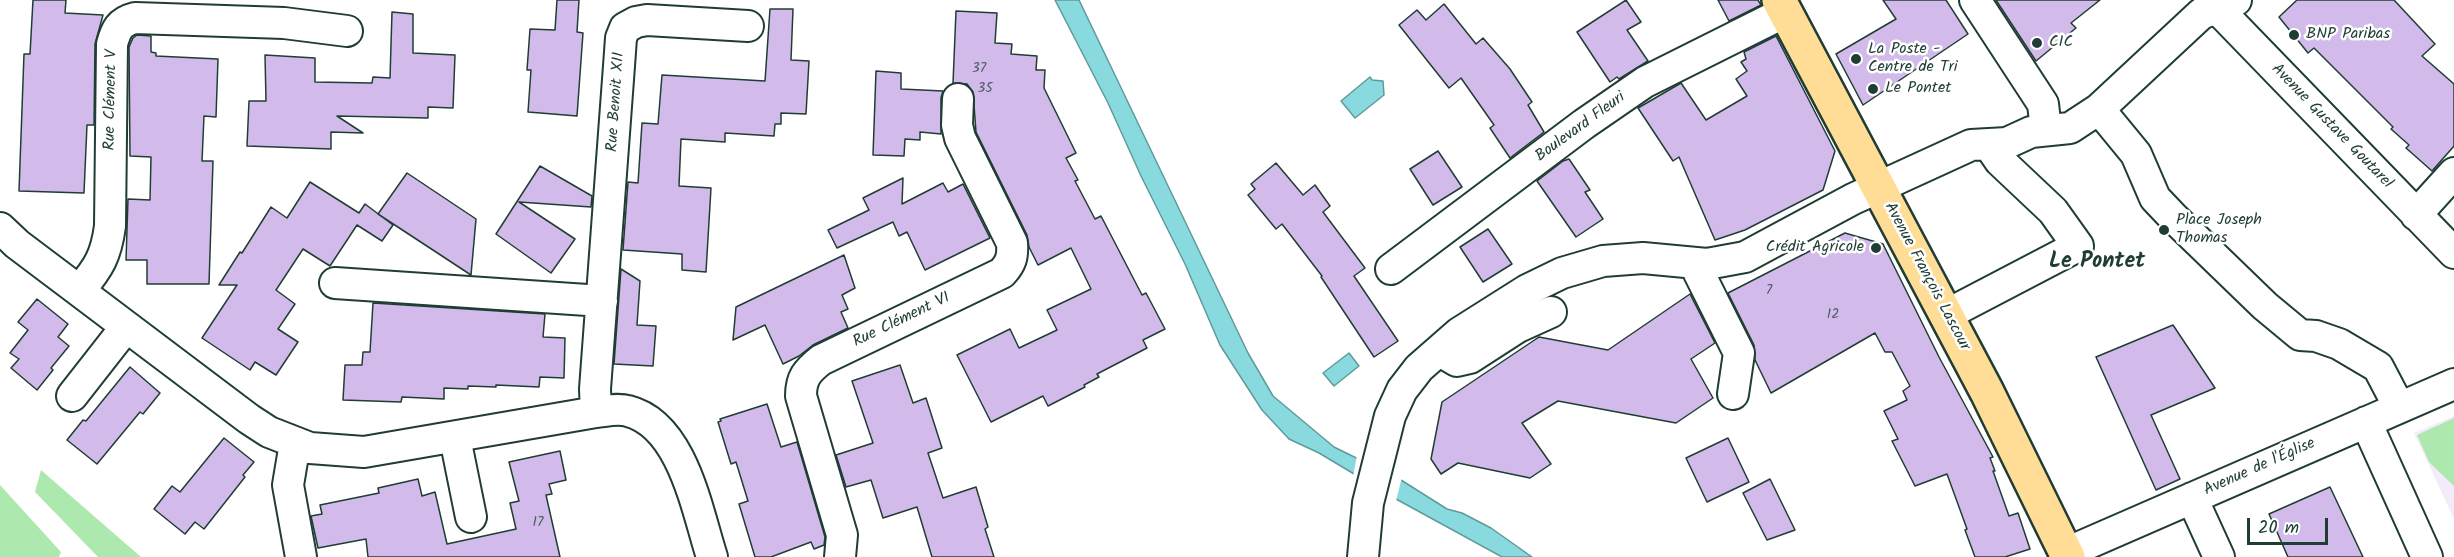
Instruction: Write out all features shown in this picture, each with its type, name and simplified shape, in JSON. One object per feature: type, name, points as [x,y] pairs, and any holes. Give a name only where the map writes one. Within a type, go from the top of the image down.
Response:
[{"type":"main road","name":"Avenue François Lascour","points":[[1782,6],[1947,315],[2067,555]]},
{"type":"street","points":[[1975,0],[2043,105],[2046,130]]},
{"type":"street","points":[[1363,557],[1363,537],[1374,476],[1390,416],[1402,390],[1419,368],[1468,327],[1527,290],[1562,273],[1603,261],[1643,258],[1707,264],[1745,257],[1878,187],[1971,144],[2007,143],[2031,132],[2070,128],[2099,109],[2201,14],[2220,3]]},
{"type":"street","name":"Avenue Gustave Goutarel","points":[[2220,3],[2454,253]]},
{"type":"street","name":"Boulevard Fleuri","points":[[1391,269],[1584,124],[1645,82],[1782,6]]},
{"type":"street","name":"Rue Clément V","points":[[80,290],[102,261],[109,237],[112,44],[116,29],[125,20],[135,18],[284,23],[347,31]]},
{"type":"street","name":"Rue Benoit XII","points":[[596,412],[594,389],[621,38],[625,28],[636,22],[647,20],[748,26]]},
{"type":"street","name":"Rue Clément VI","points":[[840,557],[842,535],[801,396],[801,385],[805,375],[820,360],[1002,273],[1010,265],[1013,255],[1012,243],[960,138],[957,125],[958,99]]},
{"type":"street","points":[[2099,109],[2136,154],[2155,198],[2219,263],[2300,334],[2316,336],[2339,345],[2355,355],[2382,415],[2427,557]]},
{"type":"street","points":[[1947,315],[2078,246],[2054,212],[2000,161],[1989,144]]},
{"type":"street","points":[[2416,215],[2454,173]]},
{"type":"street","points":[[0,228],[17,244],[249,419],[269,432],[295,443],[327,451],[364,452],[596,412],[627,410],[638,415],[650,423],[671,444],[684,466],[712,557]]},
{"type":"street","points":[[1698,272],[1739,353],[1733,394]]},
{"type":"street","points":[[335,283],[602,301]]},
{"type":"street","points":[[1440,351],[1457,361],[1470,358],[1518,327],[1551,312]]},
{"type":"street","points":[[72,396],[126,327]]},
{"type":"street","name":"Avenue de l'Église","points":[[2067,555],[2454,384]]},
{"type":"street","points":[[455,438],[471,517]]},
{"type":"street","points":[[295,443],[288,485],[301,557]]},
{"type":"street","points":[[2192,498],[2219,557]]},
{"type":"shaded area","points":[[2454,416],[2454,519],[2414,433]]},
{"type":"green space","points":[[2454,418],[2454,486],[2429,462],[2417,435]]},
{"type":"green space","points":[[41,470],[141,557],[98,557],[35,492]]},
{"type":"green space","points":[[0,485],[61,552],[59,557],[0,557]]},
{"type":"water","points":[[1055,0],[1079,0],[1248,353],[1273,396],[1334,447],[1401,480],[1447,509],[1462,513],[1491,528],[1532,557],[1502,557],[1396,499],[1319,453],[1289,439],[1262,410],[1220,345],[1185,264],[1108,103]]},
{"type":"water","points":[[1370,77],[1372,80],[1383,81],[1384,95],[1355,118],[1341,101]]},
{"type":"water","points":[[1349,353],[1359,366],[1334,386],[1323,373]]},
{"type":"pier","points":[[1357,455],[1402,477],[1396,501],[1353,477]]},
{"type":"building","points":[[33,0],[66,0],[65,13],[103,15],[95,44],[94,125],[87,125],[84,193],[19,191],[24,54],[30,54]]},
{"type":"building","points":[[557,0],[579,0],[577,32],[583,33],[577,116],[528,112],[531,70],[527,70],[530,29],[555,30]]},
{"type":"building","points":[[1626,0],[1641,22],[1627,30],[1648,61],[1610,82],[1577,32]]},
{"type":"building","points":[[1718,0],[1758,0],[1761,5],[1729,21]]},
{"type":"building","points":[[1883,0],[1946,0],[1968,34],[1863,105],[1836,54],[1896,19]]},
{"type":"building","points":[[1996,0],[2100,0],[2071,23],[2076,28],[2036,61]]},
{"type":"building","points":[[2297,0],[2394,0],[2435,44],[2422,56],[2454,84],[2454,146],[2432,171],[2406,148],[2409,145],[2391,129],[2393,127],[2314,48],[2308,53],[2279,17]]},
{"type":"building","points":[[1444,4],[1476,44],[1483,38],[1510,69],[1532,102],[1528,105],[1544,132],[1510,158],[1490,128],[1494,125],[1461,78],[1449,88],[1399,25],[1417,10],[1426,20]]},
{"type":"building","points":[[770,9],[793,9],[791,60],[809,61],[806,114],[781,113],[781,124],[775,124],[774,136],[725,133],[725,142],[681,139],[679,186],[711,188],[706,272],[682,270],[682,254],[623,250],[628,182],[638,183],[642,123],[658,124],[662,75],[765,81]]},
{"type":"building","points":[[956,11],[997,13],[995,43],[1012,44],[1011,54],[1037,56],[1036,70],[1045,70],[1044,88],[1076,153],[1066,158],[1078,180],[1075,181],[1095,219],[1101,216],[1142,295],[1146,293],[1165,329],[1143,340],[1147,348],[1097,374],[1099,377],[1084,385],[1085,387],[1048,406],[1043,396],[991,422],[957,355],[1010,329],[1019,348],[1057,330],[1047,310],[1091,289],[1071,248],[1038,265],[1029,247],[1027,235],[976,132],[973,92],[967,84],[953,83]]},
{"type":"building","points":[[392,12],[413,14],[413,53],[455,55],[453,108],[428,107],[428,118],[337,116],[363,133],[331,132],[331,149],[247,146],[249,101],[266,101],[265,55],[315,58],[315,82],[372,83],[373,77],[390,78]]},
{"type":"building","points":[[137,35],[151,36],[151,52],[156,53],[156,56],[218,59],[216,117],[204,116],[202,161],[213,161],[209,284],[147,284],[147,260],[126,260],[128,199],[150,200],[151,157],[130,156],[129,47]]},
{"type":"building","points":[[1776,36],[1835,151],[1823,190],[1745,230],[1715,240],[1679,157],[1673,161],[1638,108],[1681,83],[1706,120],[1747,96],[1736,79],[1747,71],[1741,62],[1746,59],[1744,52]]},
{"type":"building","points":[[876,71],[901,73],[901,89],[943,91],[941,134],[920,132],[920,140],[905,139],[904,156],[873,155]]},
{"type":"building","points":[[1438,151],[1462,187],[1433,205],[1410,169]]},
{"type":"building","points":[[1569,159],[1590,190],[1585,192],[1603,219],[1576,237],[1537,181]]},
{"type":"building","points":[[1276,163],[1303,195],[1315,185],[1330,206],[1323,212],[1365,268],[1354,276],[1398,341],[1374,357],[1322,276],[1282,224],[1276,229],[1248,195],[1255,189],[1251,184]]},
{"type":"building","points":[[540,166],[592,196],[591,207],[519,202],[575,239],[551,273],[496,234]]},
{"type":"building","points":[[407,173],[476,219],[471,275],[378,214]]},
{"type":"building","points":[[903,178],[902,204],[943,183],[948,192],[963,184],[990,238],[925,270],[907,232],[899,236],[893,222],[837,248],[828,230],[869,210],[863,198]]},
{"type":"building","points":[[310,182],[359,213],[365,204],[393,225],[382,241],[357,225],[330,266],[303,249],[276,290],[295,304],[278,329],[298,342],[276,375],[255,362],[250,370],[202,338],[237,285],[219,285],[271,207],[287,218]]},
{"type":"building","points":[[1488,229],[1512,264],[1483,282],[1460,247]]},
{"type":"building","points":[[1845,233],[1883,244],[1939,357],[1993,457],[1990,458],[1995,471],[1993,471],[2009,516],[2018,513],[2030,549],[2005,557],[1975,557],[1947,474],[1915,486],[1892,441],[1898,439],[1884,411],[1907,400],[1903,391],[1910,386],[1892,352],[1885,352],[1875,333],[1771,393],[1755,360],[1754,345],[1728,293]]},
{"type":"building","points":[[844,255],[855,288],[842,295],[848,309],[841,312],[848,328],[813,345],[799,356],[783,364],[765,325],[733,340],[736,307]]},
{"type":"building","points":[[621,269],[640,281],[637,325],[656,326],[653,366],[614,364]]},
{"type":"building","points":[[1690,294],[1715,343],[1691,359],[1713,398],[1676,423],[1558,401],[1522,423],[1551,464],[1530,478],[1458,463],[1441,474],[1431,459],[1442,402],[1539,337],[1608,350]]},
{"type":"building","points":[[37,299],[68,324],[58,337],[69,346],[37,390],[11,368],[19,359],[10,353],[28,330],[18,322]]},
{"type":"building","points":[[373,303],[545,314],[543,337],[565,338],[564,378],[540,377],[539,387],[496,385],[496,387],[468,386],[468,389],[444,388],[444,399],[402,397],[401,402],[343,400],[345,365],[362,365],[363,352],[370,352]]},
{"type":"building","points":[[2173,325],[2215,388],[2151,415],[2180,479],[2156,490],[2096,357]]},
{"type":"building","points":[[900,365],[913,403],[926,398],[942,448],[928,453],[943,498],[976,487],[994,557],[932,557],[917,507],[883,518],[871,480],[846,487],[836,455],[873,443],[852,381]]},
{"type":"building","points":[[130,367],[160,393],[143,414],[140,412],[97,464],[67,440],[83,420],[86,421]]},
{"type":"building","points":[[767,404],[781,447],[797,442],[825,537],[824,545],[814,549],[811,542],[771,557],[755,557],[739,504],[748,501],[736,462],[731,464],[718,422],[721,421],[720,419]]},
{"type":"building","points":[[224,438],[254,462],[204,529],[195,522],[185,534],[154,509],[172,486],[180,492]]},
{"type":"building","points":[[1728,438],[1749,482],[1707,502],[1686,458]]},
{"type":"building","points":[[560,451],[566,480],[549,484],[552,494],[546,495],[560,557],[368,557],[366,539],[318,548],[311,516],[322,514],[320,505],[379,493],[378,488],[418,479],[422,496],[435,492],[447,544],[516,529],[510,503],[519,501],[509,462]]},
{"type":"building","points":[[1770,479],[1795,530],[1767,540],[1743,493]]},
{"type":"building","points":[[2330,487],[2363,557],[2288,557],[2269,514]]},
{"type":"place","name":"BNP Paribas","points":[[2294,35]]},
{"type":"place","name":"CIC","points":[[2037,43]]},
{"type":"place","name":"La Poste - Centre de Tri","points":[[1856,59]]},
{"type":"place","name":"Le Pontet","points":[[1873,89]]},
{"type":"place","name":"Place Joseph Thomas","points":[[2164,230]]},
{"type":"place","name":"Crédit Agricole","points":[[1876,248]]},
{"type":"district","name":"Le Pontet","points":[[2097,263]]}]
